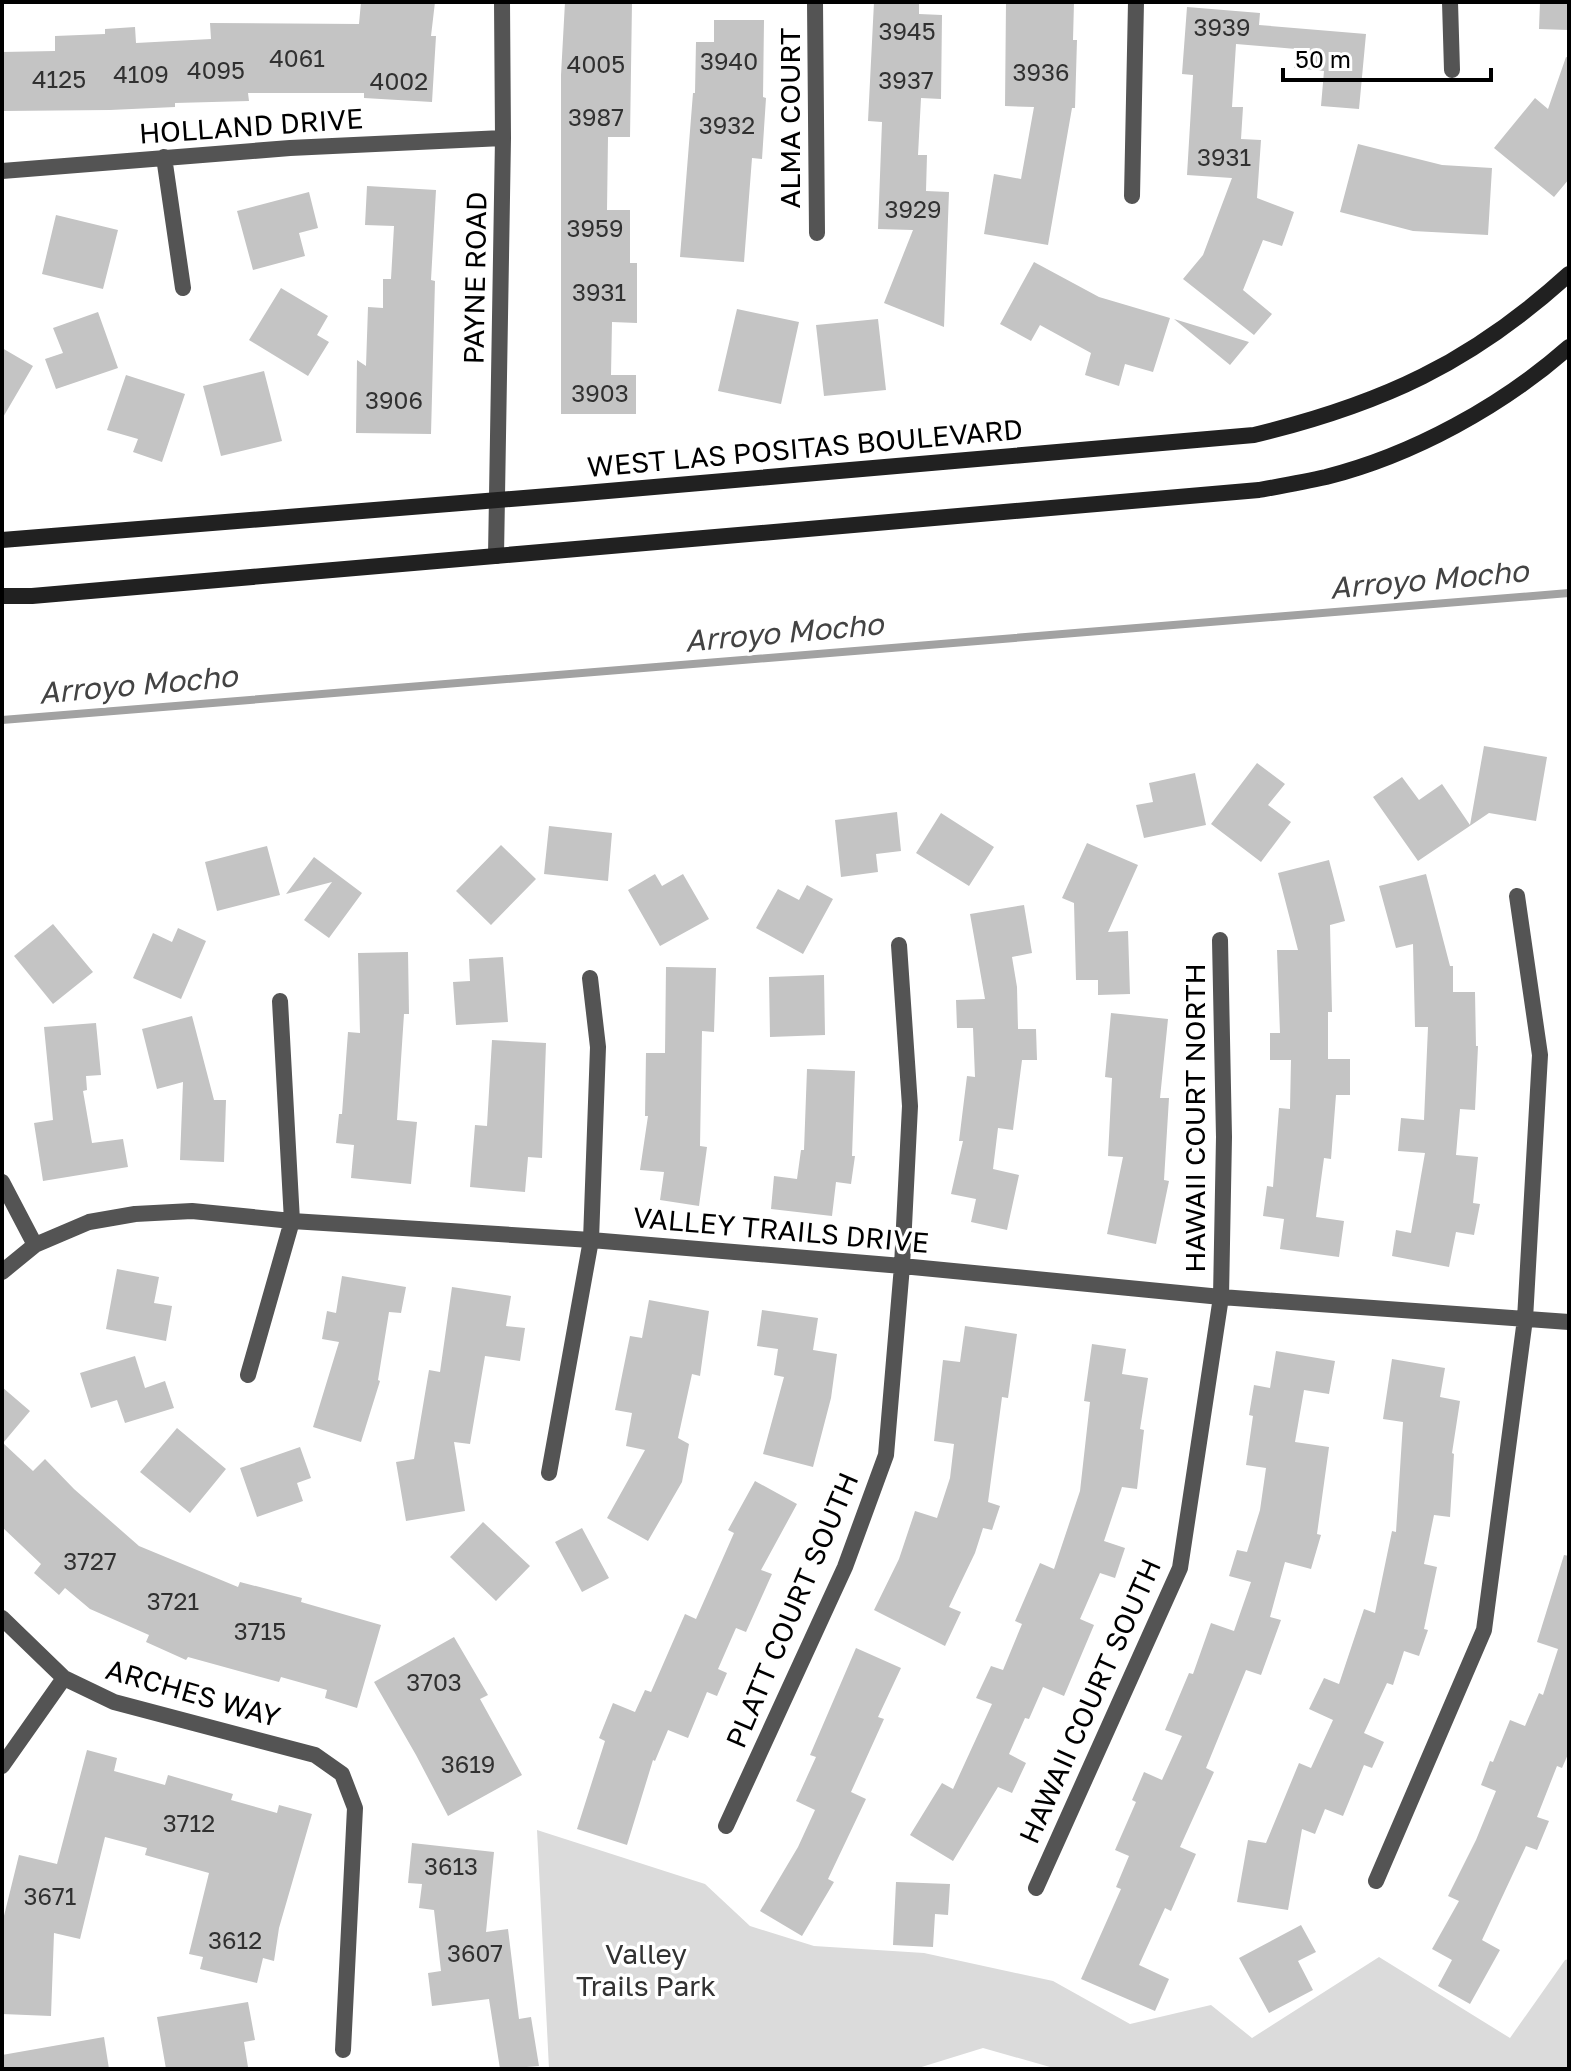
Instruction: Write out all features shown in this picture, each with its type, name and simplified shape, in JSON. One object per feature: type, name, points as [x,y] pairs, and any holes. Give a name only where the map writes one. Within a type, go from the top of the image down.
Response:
[{"type":"main road","name":"WEST LAS POSITAS BOULEVARD","points":[[2,540],[496,501],[1254,435],[1317,420],[1395,391],[1447,364],[1529,310],[1569,274]]},
{"type":"main road","points":[[2,596],[48,595],[1259,490],[1328,476],[1404,449],[1479,414],[1545,368],[1569,347]]},
{"type":"street","name":"PAYNE ROAD","points":[[496,556],[503,138],[502,2]]},
{"type":"street","name":"ALMA COURT","points":[[815,2],[817,233]]},
{"type":"street","points":[[1132,196],[1136,2]]},
{"type":"street","points":[[1450,2],[1452,70]]},
{"type":"street","name":"HOLLAND DRIVE","points":[[2,171],[164,157],[503,138]]},
{"type":"street","points":[[164,157],[183,288]]},
{"type":"street","points":[[1376,1881],[1484,1630],[1525,1319],[1540,1055],[1517,896]]},
{"type":"street","name":"HAWAII COURT NORTH","points":[[1220,940],[1224,1137],[1221,1297]]},
{"type":"street","name":"PLATT COURT SOUTH","points":[[726,1826],[845,1567],[886,1455],[902,1266],[910,1106],[899,945]]},
{"type":"street","points":[[549,1473],[591,1240],[598,1047],[590,978]]},
{"type":"street","points":[[248,1375],[292,1221],[280,1001]]},
{"type":"street","points":[[2,1182],[35,1245]]},
{"type":"street","name":"VALLEY TRAILS DRIVE","points":[[2,1272],[35,1245],[89,1222],[135,1214],[192,1211],[292,1221],[591,1240],[1221,1297],[1569,1322]]},
{"type":"street","name":"HAWAII COURT SOUTH","points":[[1036,1888],[1180,1568],[1221,1297]]},
{"type":"street","name":"ARCHES WAY","points":[[2,1618],[64,1678],[114,1702],[315,1755],[342,1774],[355,1808],[343,2050]]},
{"type":"street","points":[[2,1766],[64,1678]]},
{"type":"green space","name":"Valley Trails Park","points":[[537,1830],[705,1884],[750,1926],[814,1946],[924,1953],[1053,1981],[1130,2024],[1211,2005],[1252,2038],[1379,1957],[1510,2038],[1565,1960],[1569,1959],[1569,2069],[1057,2069],[983,2048],[915,2069],[549,2069]]},
{"type":"building","points":[[361,2],[435,2],[431,36],[436,36],[432,102],[364,98],[364,93],[248,93],[249,101],[175,103],[175,107],[2,111],[2,52],[55,51],[55,36],[105,34],[105,29],[135,27],[136,43],[211,39],[210,23],[359,24]]},
{"type":"building","points":[[565,2],[632,2],[630,137],[608,137],[607,210],[630,210],[630,263],[637,263],[637,323],[612,322],[611,375],[636,375],[636,414],[561,414],[561,75]]},
{"type":"building","points":[[874,2],[919,2],[919,14],[942,15],[941,99],[921,98],[918,155],[927,155],[926,191],[949,192],[944,327],[884,303],[913,230],[878,229],[882,122],[868,121]]},
{"type":"building","points":[[1006,2],[1074,2],[1073,40],[1077,40],[1075,108],[1072,108],[1048,245],[984,234],[994,174],[1021,179],[1034,107],[1005,106]]},
{"type":"building","points":[[1540,2],[1569,2],[1569,30],[1539,29]]},
{"type":"building","points":[[1187,7],[1260,13],[1259,25],[1366,34],[1359,109],[1321,106],[1324,71],[1294,68],[1296,49],[1236,44],[1232,107],[1243,107],[1241,139],[1261,140],[1257,198],[1294,212],[1282,246],[1263,240],[1243,290],[1272,314],[1254,335],[1183,279],[1203,255],[1232,178],[1187,175],[1193,75],[1182,74]]},
{"type":"building","points":[[714,20],[764,20],[763,97],[766,98],[762,159],[752,158],[744,262],[680,257],[695,93],[696,42],[714,42]]},
{"type":"building","points":[[1566,57],[1569,58],[1569,179],[1554,197],[1494,148],[1535,98],[1548,109]]},
{"type":"building","points":[[1358,144],[1442,165],[1492,168],[1488,235],[1413,231],[1340,212]]},
{"type":"building","points":[[367,186],[436,190],[431,280],[435,281],[431,434],[356,433],[357,360],[366,366],[368,307],[383,308],[383,279],[391,279],[394,226],[365,225]]},
{"type":"building","points":[[309,192],[318,228],[299,233],[305,256],[253,270],[237,211]]},
{"type":"building","points":[[56,215],[118,230],[103,289],[42,274]]},
{"type":"building","points":[[1034,262],[1099,297],[1170,318],[1153,372],[1125,364],[1119,386],[1085,375],[1091,353],[1040,325],[1031,341],[1000,324]]},
{"type":"building","points":[[281,288],[328,316],[317,335],[329,342],[308,376],[249,340]]},
{"type":"building","points":[[737,309],[799,322],[781,404],[718,391]]},
{"type":"building","points":[[98,312],[118,368],[56,389],[45,359],[63,353],[53,328]]},
{"type":"building","points":[[878,319],[886,390],[824,396],[816,325]]},
{"type":"building","points":[[1174,319],[1249,342],[1230,365]]},
{"type":"building","points":[[2,348],[33,366],[2,419]]},
{"type":"building","points":[[264,371],[282,441],[221,456],[203,386]]},
{"type":"building","points":[[126,375],[185,394],[162,462],[133,452],[138,439],[107,430]]},
{"type":"building","points":[[1484,746],[1547,757],[1536,821],[1489,813],[1418,861],[1373,797],[1402,777],[1419,800],[1442,784],[1470,825]]},
{"type":"building","points":[[1257,763],[1285,784],[1268,805],[1291,822],[1261,862],[1211,824]]},
{"type":"building","points":[[1195,773],[1206,825],[1144,838],[1136,805],[1153,802],[1149,783]]},
{"type":"building","points":[[897,812],[901,851],[876,854],[878,872],[841,877],[835,820]]},
{"type":"building","points":[[941,813],[994,847],[969,886],[916,853]]},
{"type":"building","points":[[549,826],[612,833],[608,881],[544,874]]},
{"type":"building","points":[[1087,843],[1138,865],[1108,932],[1128,931],[1130,994],[1098,995],[1098,980],[1076,980],[1074,903],[1062,898]]},
{"type":"building","points":[[501,845],[536,879],[491,925],[456,891]]},
{"type":"building","points":[[267,846],[280,895],[217,911],[205,862]]},
{"type":"building","points":[[314,857],[362,893],[329,938],[304,920],[332,882],[286,894]]},
{"type":"building","points":[[1329,860],[1345,921],[1330,925],[1332,1012],[1328,1012],[1328,1059],[1350,1059],[1350,1095],[1336,1095],[1331,1159],[1324,1158],[1316,1217],[1344,1221],[1339,1257],[1280,1249],[1284,1219],[1263,1216],[1267,1186],[1273,1187],[1279,1108],[1290,1109],[1291,1060],[1270,1060],[1270,1033],[1280,1033],[1277,950],[1298,950],[1278,873]]},
{"type":"building","points":[[655,874],[662,886],[683,874],[709,919],[660,946],[628,890]]},
{"type":"building","points":[[1426,874],[1450,966],[1453,966],[1453,992],[1475,992],[1478,1046],[1475,1110],[1460,1109],[1456,1155],[1478,1157],[1473,1203],[1480,1204],[1474,1235],[1456,1232],[1449,1267],[1392,1256],[1396,1230],[1411,1233],[1425,1153],[1398,1151],[1401,1118],[1424,1120],[1428,1027],[1415,1027],[1413,944],[1396,948],[1379,886]]},
{"type":"building","points":[[807,885],[833,899],[803,954],[756,928],[778,889],[799,900]]},
{"type":"building","points":[[1024,905],[1032,953],[1012,957],[1017,987],[1018,1029],[1036,1029],[1037,1060],[1022,1060],[1013,1130],[998,1128],[993,1169],[1019,1175],[1007,1230],[971,1222],[976,1199],[951,1194],[963,1141],[959,1141],[967,1076],[975,1077],[973,1028],[957,1028],[956,1000],[985,999],[970,914]]},
{"type":"building","points":[[53,924],[93,972],[53,1004],[14,956]]},
{"type":"building","points":[[178,928],[206,941],[181,999],[133,978],[153,933],[172,942]]},
{"type":"building","points":[[408,952],[409,1014],[404,1014],[397,1120],[417,1122],[411,1184],[351,1178],[354,1145],[336,1143],[339,1114],[342,1114],[348,1032],[360,1033],[358,953]]},
{"type":"building","points":[[503,957],[508,1022],[456,1025],[453,982],[470,981],[469,959]]},
{"type":"building","points":[[666,967],[716,968],[714,1032],[702,1031],[700,1146],[707,1147],[699,1206],[660,1200],[664,1172],[640,1170],[648,1116],[645,1116],[646,1053],[665,1053]]},
{"type":"building","points":[[824,975],[825,1035],[770,1037],[769,977]]},
{"type":"building","points":[[1111,1013],[1168,1019],[1160,1098],[1169,1098],[1164,1180],[1169,1181],[1156,1244],[1107,1234],[1123,1157],[1108,1156],[1112,1078],[1105,1077]]},
{"type":"building","points":[[192,1016],[214,1100],[226,1100],[224,1162],[180,1160],[183,1082],[157,1089],[142,1029]]},
{"type":"building","points":[[96,1023],[101,1075],[86,1076],[87,1090],[83,1091],[92,1143],[123,1139],[128,1167],[43,1181],[34,1123],[53,1120],[44,1027]]},
{"type":"building","points":[[492,1040],[546,1043],[542,1158],[528,1157],[525,1192],[470,1187],[475,1125],[487,1126]]},
{"type":"building","points":[[807,1069],[855,1071],[852,1156],[855,1156],[851,1184],[836,1182],[832,1216],[771,1209],[774,1176],[797,1179],[801,1150],[804,1150]]},
{"type":"building","points":[[117,1269],[159,1277],[154,1303],[172,1306],[166,1341],[106,1329]]},
{"type":"building","points":[[342,1276],[406,1287],[401,1313],[389,1312],[380,1381],[361,1442],[313,1427],[339,1342],[322,1339],[327,1311],[336,1313]]},
{"type":"building","points":[[452,1287],[511,1296],[506,1326],[525,1328],[520,1361],[485,1356],[470,1444],[454,1442],[465,1511],[406,1521],[396,1462],[414,1459],[429,1370],[440,1372]]},
{"type":"building","points":[[649,1300],[709,1311],[700,1376],[692,1374],[678,1438],[689,1444],[682,1482],[648,1541],[607,1518],[645,1450],[626,1446],[632,1413],[615,1410],[630,1336],[642,1338]]},
{"type":"building","points":[[762,1310],[818,1318],[813,1350],[837,1354],[831,1398],[813,1467],[763,1454],[784,1377],[774,1375],[778,1349],[757,1346]]},
{"type":"building","points":[[965,1326],[1017,1334],[1008,1398],[1002,1397],[988,1502],[1000,1506],[992,1530],[983,1528],[975,1553],[949,1607],[961,1612],[945,1646],[874,1610],[899,1559],[915,1511],[937,1518],[950,1478],[954,1444],[934,1441],[943,1360],[960,1362]]},
{"type":"building","points":[[1092,1344],[1126,1349],[1122,1374],[1148,1378],[1140,1429],[1144,1430],[1137,1489],[1122,1487],[1104,1541],[1125,1548],[1115,1578],[1100,1573],[1080,1619],[1094,1625],[1064,1696],[1043,1687],[1029,1719],[1025,1718],[1009,1754],[1026,1763],[1012,1793],[998,1787],[953,1861],[910,1835],[942,1783],[953,1789],[992,1704],[976,1698],[991,1666],[1003,1670],[1022,1624],[1015,1621],[1040,1563],[1054,1569],[1080,1491],[1090,1402],[1084,1401]]},
{"type":"building","points":[[1276,1351],[1335,1361],[1329,1394],[1304,1390],[1295,1442],[1329,1447],[1317,1534],[1321,1535],[1311,1569],[1285,1562],[1270,1617],[1281,1620],[1261,1675],[1246,1670],[1206,1768],[1214,1772],[1180,1847],[1196,1854],[1171,1911],[1165,1908],[1139,1965],[1169,1979],[1155,2011],[1081,1979],[1121,1889],[1116,1887],[1129,1856],[1115,1850],[1136,1802],[1132,1800],[1144,1772],[1162,1780],[1182,1736],[1165,1730],[1189,1673],[1193,1674],[1211,1623],[1234,1631],[1251,1582],[1229,1576],[1237,1550],[1247,1552],[1260,1510],[1266,1468],[1246,1465],[1253,1416],[1249,1415],[1254,1385],[1270,1388]]},
{"type":"building","points":[[135,1356],[145,1388],[165,1381],[174,1408],[125,1423],[117,1400],[91,1408],[80,1373]]},
{"type":"building","points":[[1392,1359],[1445,1368],[1440,1397],[1460,1401],[1452,1453],[1450,1517],[1434,1515],[1424,1564],[1437,1567],[1424,1629],[1428,1630],[1419,1656],[1404,1651],[1393,1685],[1387,1683],[1364,1733],[1384,1742],[1372,1768],[1364,1765],[1343,1816],[1325,1809],[1315,1834],[1302,1829],[1288,1910],[1237,1902],[1248,1840],[1266,1843],[1299,1763],[1311,1768],[1333,1720],[1309,1709],[1324,1678],[1339,1684],[1364,1609],[1375,1613],[1392,1531],[1396,1532],[1403,1422],[1383,1419]]},
{"type":"building","points":[[2,1387],[30,1411],[3,1443],[33,1471],[45,1459],[139,1546],[238,1587],[240,1582],[302,1598],[301,1602],[381,1625],[357,1708],[325,1698],[327,1690],[281,1677],[279,1682],[188,1657],[186,1660],[146,1642],[149,1635],[90,1609],[65,1588],[59,1595],[34,1573],[41,1564],[2,1527]]},
{"type":"building","points":[[177,1428],[226,1469],[190,1513],[140,1472]]},
{"type":"building","points":[[300,1447],[311,1478],[297,1483],[303,1501],[257,1517],[240,1468]]},
{"type":"building","points":[[755,1481],[797,1504],[761,1570],[772,1574],[746,1632],[736,1628],[718,1669],[727,1673],[717,1696],[707,1692],[688,1738],[668,1730],[653,1760],[627,1845],[577,1829],[605,1741],[599,1738],[613,1703],[635,1712],[645,1690],[651,1692],[685,1614],[696,1619],[734,1533],[728,1530]]},
{"type":"building","points":[[483,1522],[530,1566],[496,1601],[450,1557]]},
{"type":"building","points":[[582,1528],[609,1578],[582,1592],[555,1542]]},
{"type":"building","points":[[1564,1555],[1569,1556],[1569,1752],[1562,1768],[1557,1766],[1537,1817],[1549,1821],[1537,1850],[1526,1846],[1482,1940],[1500,1950],[1470,2004],[1438,1986],[1452,1960],[1432,1949],[1459,1901],[1448,1896],[1496,1791],[1481,1785],[1490,1761],[1493,1762],[1510,1720],[1525,1726],[1539,1693],[1543,1695],[1558,1649],[1537,1642]]},
{"type":"building","points":[[454,1637],[488,1695],[480,1699],[522,1775],[448,1816],[374,1682]]},
{"type":"building","points":[[856,1648],[901,1668],[878,1717],[884,1719],[851,1792],[866,1799],[828,1879],[834,1882],[802,1936],[760,1911],[798,1847],[815,1810],[796,1801],[816,1757],[810,1755]]},
{"type":"building","points":[[87,1750],[117,1758],[114,1771],[165,1785],[168,1775],[233,1794],[231,1800],[277,1813],[279,1805],[312,1814],[279,1928],[274,1961],[263,1958],[257,1983],[200,1969],[203,1957],[189,1954],[209,1873],[145,1855],[147,1848],[105,1837],[80,1939],[54,1933],[51,2016],[2,2014],[2,1924],[19,1855],[57,1864]]},
{"type":"building","points":[[412,1843],[494,1852],[486,1932],[508,1929],[519,2019],[531,2017],[539,2066],[500,2069],[489,1999],[432,2006],[428,1973],[441,1971],[434,1910],[419,1908],[422,1884],[408,1883]]},
{"type":"building","points":[[896,1882],[950,1884],[948,1915],[935,1914],[933,1947],[893,1945]]},
{"type":"building","points":[[1301,1925],[1316,1952],[1298,1961],[1313,1990],[1269,2013],[1239,1958]]},
{"type":"building","points":[[248,2002],[255,2040],[244,2042],[248,2067],[166,2069],[157,2017]]},
{"type":"building","points":[[104,2037],[109,2069],[2,2069],[2,2055]]},
{"type":"waterway","name":"Arroyo Mocho","points":[[2,720],[1569,593]]}]
